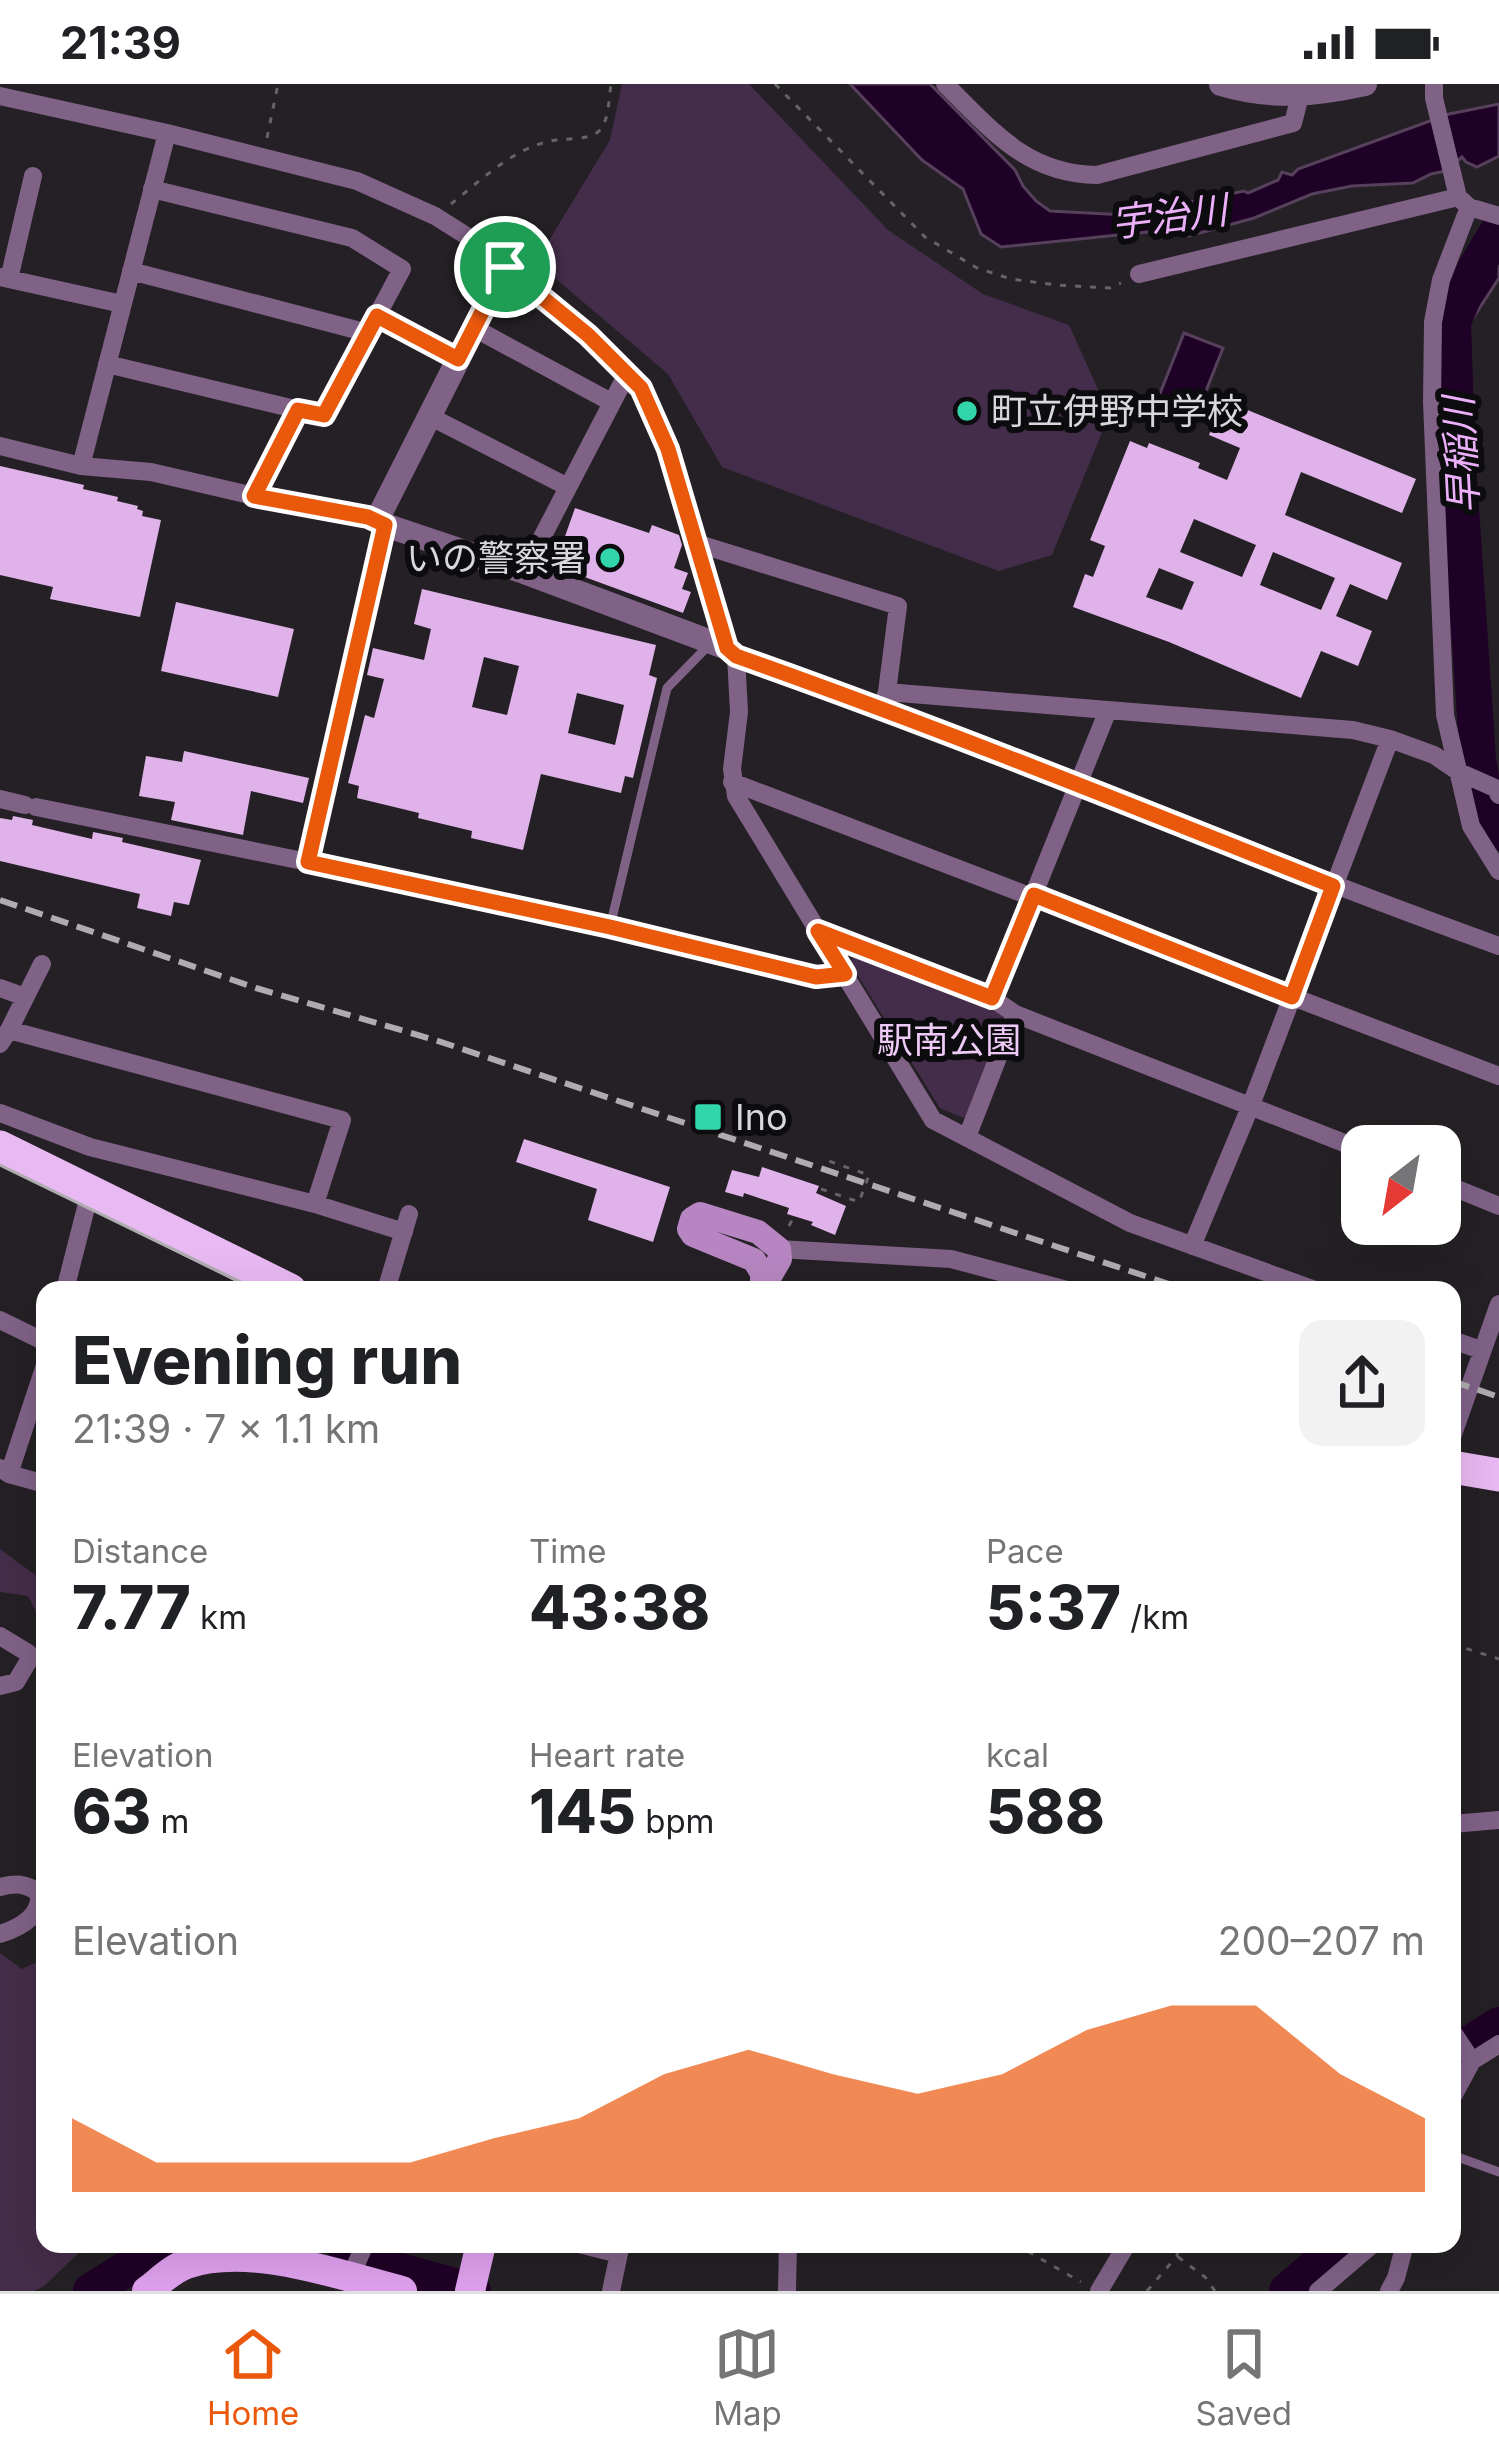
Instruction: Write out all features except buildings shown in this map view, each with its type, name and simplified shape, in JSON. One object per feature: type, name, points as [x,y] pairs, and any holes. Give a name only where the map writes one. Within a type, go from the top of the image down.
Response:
[{"type":"highway","points":[[0,1147],[272,1281]]},
{"type":"highway","points":[[1461,1469],[1499,1475]]},
{"type":"main road","points":[[762,1281],[754,1260],[693,1235],[689,1229],[692,1219],[711,1215],[784,1237],[780,1259],[767,1281]]},
{"type":"main road","points":[[471,2287],[479,2253]]},
{"type":"main road","points":[[147,2291],[180,2265],[208,2258],[254,2257],[402,2291]]},
{"type":"street","points":[[945,84],[1026,158],[1070,174],[1097,175],[1293,123],[1300,96]]},
{"type":"street","points":[[1221,84],[1300,96],[1365,84]]},
{"type":"street","points":[[1434,91],[1473,204],[1442,280],[1432,322],[1445,715],[1471,826],[1499,871]]},
{"type":"street","points":[[0,96],[357,181],[435,216],[473,240],[588,335],[641,388],[668,449],[739,712],[732,782],[736,796],[933,1120],[1130,1223],[1290,1281]]},
{"type":"street","points":[[81,466],[167,133]]},
{"type":"street","points":[[33,176],[5,278],[122,304]]},
{"type":"street","points":[[107,364],[324,415],[402,269],[352,238],[152,189]]},
{"type":"street","points":[[1139,274],[1473,204]]},
{"type":"street","points":[[308,862],[381,522],[505,267]]},
{"type":"street","points":[[131,271],[372,324],[458,359]]},
{"type":"street","points":[[473,328],[610,402]]},
{"type":"street","points":[[524,572],[627,374]]},
{"type":"street","points":[[254,496],[298,410]]},
{"type":"street","points":[[429,416],[568,487]]},
{"type":"street","points":[[0,446],[81,466],[151,472],[381,522],[725,649],[884,700],[1333,886],[1499,946]]},
{"type":"street","points":[[696,543],[898,606],[884,700]]},
{"type":"street","points":[[884,700],[1108,710],[1352,730],[1434,755],[1495,788],[1499,795]]},
{"type":"street","points":[[992,998],[1108,710]]},
{"type":"street","points":[[1192,1246],[1251,1105],[1390,739]]},
{"type":"street","points":[[732,782],[1499,1076]]},
{"type":"street","points":[[0,800],[610,927],[816,977],[845,974]]},
{"type":"street","points":[[818,931],[1341,1141]]},
{"type":"street","points":[[42,964],[4,1037],[342,1120],[315,1204]]},
{"type":"street","points":[[0,988],[26,997]]},
{"type":"street","points":[[968,1137],[1015,1014]]},
{"type":"street","points":[[0,1113],[90,1147],[406,1223],[389,1281]]},
{"type":"street","points":[[34,1164],[51,1132]]},
{"type":"street","points":[[1461,1191],[1499,1206]]},
{"type":"street","points":[[67,1281],[90,1192]]},
{"type":"street","points":[[784,1237],[952,1259],[1034,1281]]},
{"type":"street","points":[[1461,1410],[1499,1304]]},
{"type":"street","points":[[0,1320],[36,1338]]},
{"type":"street","points":[[1461,1343],[1481,1350]]},
{"type":"street","points":[[36,1388],[4,1471],[36,1481]]},
{"type":"street","points":[[0,1636],[28,1653],[29,1660],[16,1682],[0,1686]]},
{"type":"street","points":[[1461,1823],[1499,1820]]},
{"type":"street","points":[[0,1887],[16,1883],[36,1892]]},
{"type":"street","points":[[0,1934],[20,1928],[36,1908]]},
{"type":"street","points":[[1461,2082],[1472,2062],[1499,2044]]},
{"type":"street","points":[[1461,2045],[1472,2062]]},
{"type":"street","points":[[350,2278],[361,2253]]},
{"type":"street","points":[[611,2291],[619,2253]]},
{"type":"street","points":[[787,2291],[788,2253]]},
{"type":"street","points":[[1098,2291],[1121,2253]]},
{"type":"street","points":[[1318,2291],[1362,2253]]},
{"type":"street","points":[[1389,2291],[1403,2253]]},
{"type":"lane","points":[[610,927],[667,688],[725,649]]},
{"type":"lane","points":[[1461,2158],[1499,2172]]},
{"type":"path","points":[[263,157],[278,84]]},
{"type":"path","points":[[435,216],[517,153],[544,142],[599,133],[611,84]]},
{"type":"path","points":[[775,84],[926,237],[977,268],[1011,279],[1110,288],[1139,274]]},
{"type":"path","points":[[820,1189],[860,1202],[869,1175],[823,1159]]},
{"type":"path","points":[[784,1237],[794,1216]]},
{"type":"path","points":[[1461,1647],[1499,1659]]},
{"type":"path","points":[[1031,2253],[1098,2291]]},
{"type":"path","points":[[1147,2291],[1178,2253]]},
{"type":"path","points":[[1177,2256],[1215,2291]]},
{"type":"green space","points":[[622,84],[749,84],[888,230],[983,294],[1069,325],[1101,396],[1114,403],[1052,555],[999,571],[722,467],[668,374],[536,262],[610,140]]},
{"type":"green space","name":"駅南公園","points":[[854,953],[1001,1012],[1004,1024],[969,1115],[963,1118],[940,1108],[850,963]]},
{"type":"green space","points":[[0,1549],[36,1575],[36,1612],[28,1596],[0,1592]]},
{"type":"green space","points":[[0,1953],[22,1969],[36,1962],[36,2253],[79,2253],[34,2291],[0,2291]]},
{"type":"water","name":"宇治川","points":[[850,84],[930,84],[1050,211],[1126,215],[1248,193],[1278,180],[1282,172],[1292,175],[1449,114],[1499,104],[1499,156],[1477,167],[1462,157],[1445,171],[1413,183],[1352,186],[1312,194],[1254,218],[1189,236],[1157,231],[1001,247],[981,234],[963,189],[922,160]]},
{"type":"water","name":"早稲川","points":[[1499,213],[1499,278],[1460,338],[1446,304],[1472,250]]},
{"type":"water","points":[[1184,333],[1223,348],[1196,416],[1157,401]]},
{"type":"waterway","name":"早稲川","points":[[1499,229],[1475,269],[1453,322],[1478,760],[1486,807],[1499,833]]},
{"type":"waterway","name":"早稲川","points":[[1461,2055],[1499,2025]]},
{"type":"waterway","name":"早稲川","points":[[91,2291],[152,2253]]},
{"type":"waterway","name":"早稲川","points":[[351,2253],[357,2259],[473,2291]]},
{"type":"waterway","name":"早稲川","points":[[1287,2291],[1331,2253]]},
{"type":"tram line","points":[[0,1165],[238,1281]]},
{"type":"railway","points":[[0,900],[256,988],[435,1040],[1160,1281]]},
{"type":"railway","points":[[1461,1384],[1499,1397]]},
{"type":"place","name":"町立伊野中学校","points":[[967,411]]},
{"type":"place","name":"いの警察署","points":[[610,558]]},
{"type":"place","name":"Ino","points":[[708,1117]]},
{"type":"route","points":[[505,267],[588,335],[641,388],[668,449],[727,648],[736,656],[1078,783],[1333,886],[1292,997],[1034,895],[992,998],[818,931],[845,974],[816,977],[308,862],[385,525],[368,517],[254,496],[298,410],[324,415],[377,316],[458,359],[505,267]]}]
